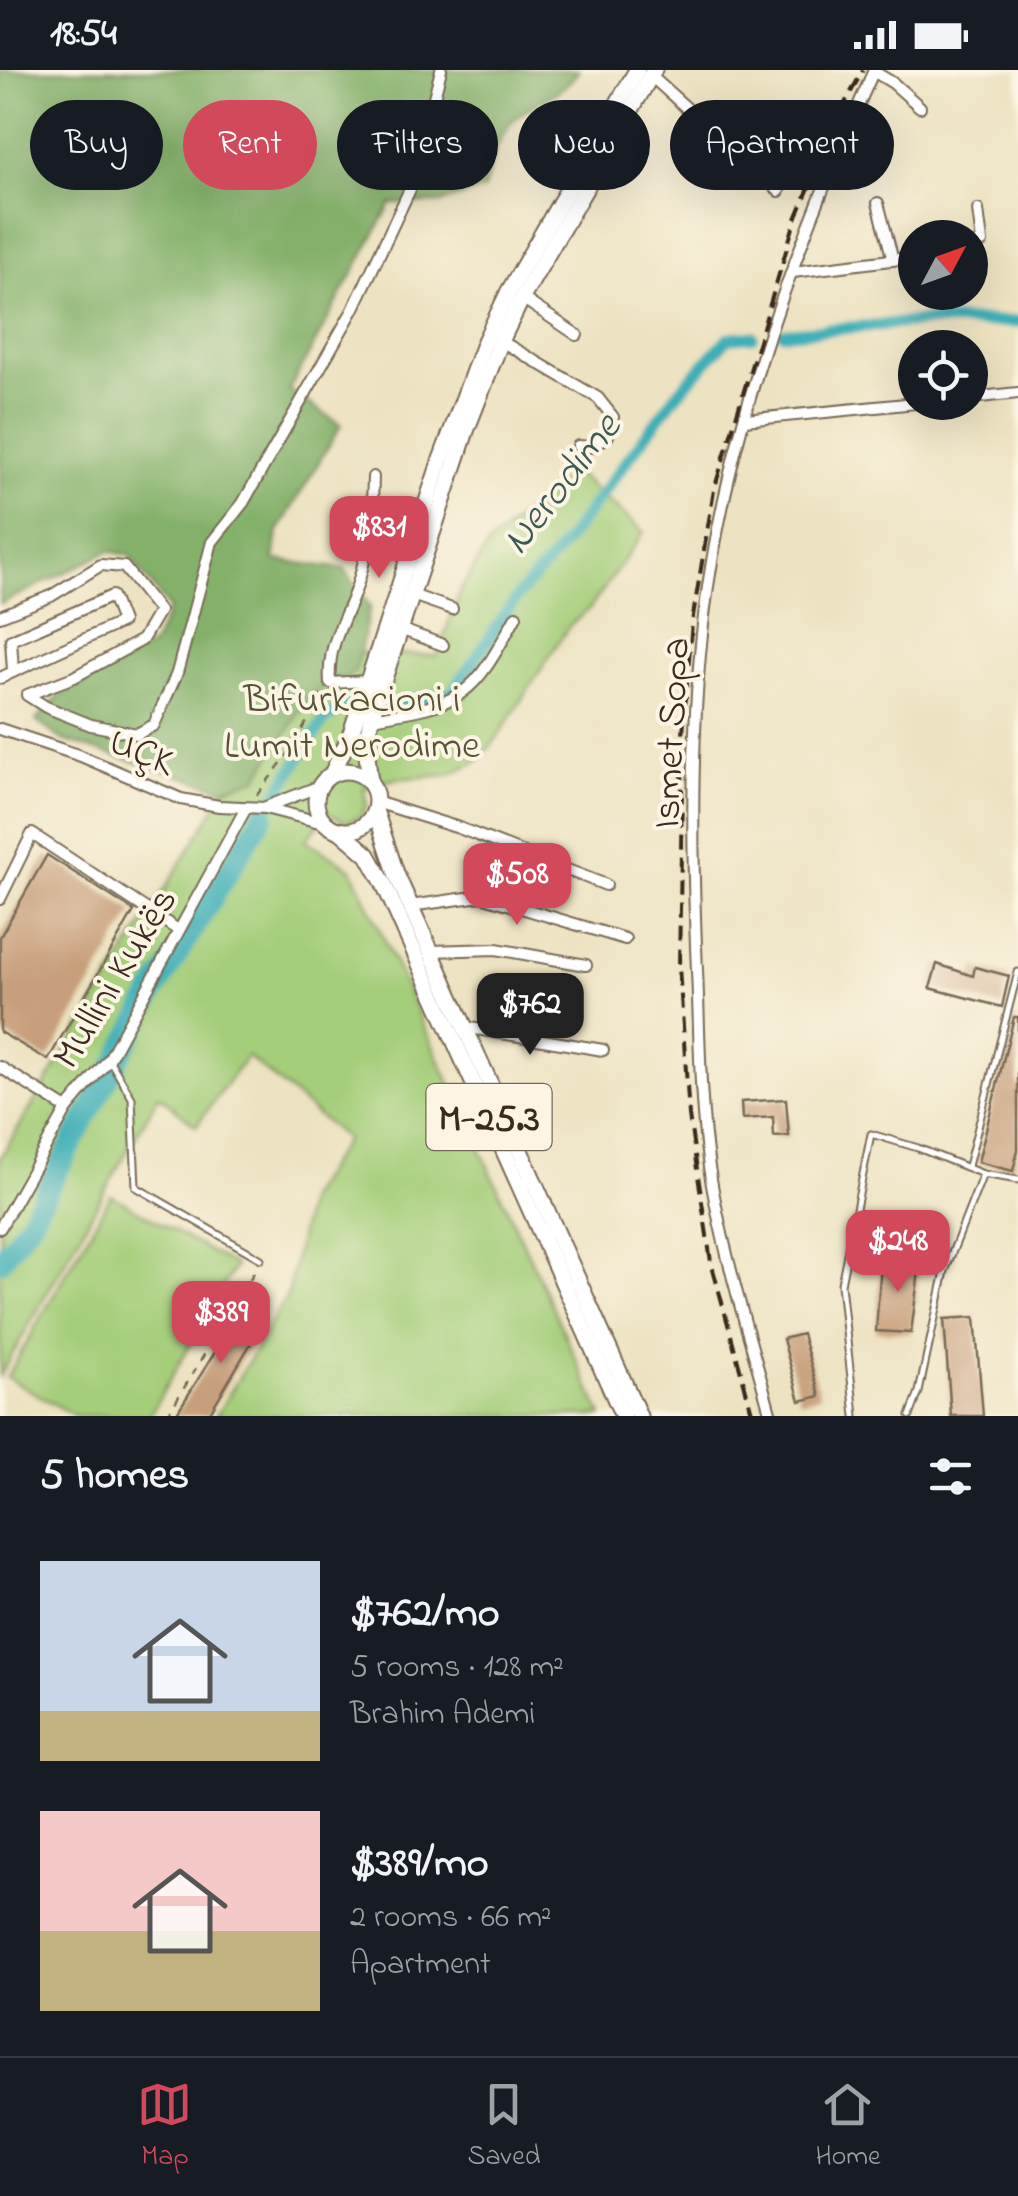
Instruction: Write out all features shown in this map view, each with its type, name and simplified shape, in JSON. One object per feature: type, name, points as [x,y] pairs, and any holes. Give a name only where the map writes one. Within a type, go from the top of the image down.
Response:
[{"type":"main road","name":"M-25.3","points":[[639,1416],[386,849],[370,782],[366,745],[466,431],[501,341],[643,72]]},
{"type":"main road","points":[[377,808],[360,828],[333,827],[316,807],[350,736],[440,462],[489,333],[510,290],[643,72]]},
{"type":"main road","points":[[326,780],[340,772],[357,773],[370,782]]},
{"type":"main road","name":"M-25.3","points":[[333,827],[357,843],[375,865],[623,1416]]},
{"type":"street","points":[[0,616],[51,596],[102,565],[124,566],[159,611],[142,640],[74,676],[27,695],[92,725],[137,734],[154,725],[177,674],[212,542],[242,503],[353,310],[410,188],[441,70]]},
{"type":"street","name":"Ismet Sopa","points":[[771,1416],[709,1167],[698,1044],[693,898],[694,736],[704,616],[718,534],[758,365],[873,71],[920,107]]},
{"type":"street","points":[[643,72],[779,191]]},
{"type":"street","points":[[878,203],[893,260]]},
{"type":"street","points":[[978,210],[979,220]]},
{"type":"street","points":[[793,272],[898,259]]},
{"type":"street","points":[[522,298],[577,335]]},
{"type":"street","points":[[501,341],[598,398],[613,417],[608,436],[591,447],[578,446]]},
{"type":"street","points":[[988,396],[1018,394]]},
{"type":"street","points":[[745,420],[898,405]]},
{"type":"street","points":[[368,681],[330,683],[328,657],[357,585],[366,549],[373,477]]},
{"type":"street","points":[[412,595],[452,609]]},
{"type":"street","points":[[0,678],[122,622],[112,596],[11,640],[13,670]]},
{"type":"street","points":[[372,718],[450,702],[479,681],[516,616]]},
{"type":"street","points":[[400,629],[442,644]]},
{"type":"street","name":"UÇK","points":[[0,729],[81,756],[181,799],[265,808],[333,827]]},
{"type":"street","name":"UÇK","points":[[265,808],[326,780]]},
{"type":"street","name":"Mullini Kukës","points":[[0,1228],[66,1109],[109,1059],[246,808]]},
{"type":"street","points":[[377,808],[459,828],[606,885]]},
{"type":"street","points":[[0,899],[32,834],[178,930]]},
{"type":"street","points":[[410,906],[480,896],[625,938]]},
{"type":"street","points":[[430,951],[496,950],[586,965]]},
{"type":"street","points":[[464,1027],[603,1050]]},
{"type":"street","points":[[0,1067],[66,1109]]},
{"type":"lane","points":[[968,1166],[1018,972]]},
{"type":"lane","points":[[109,1059],[132,1098],[136,1187],[262,1259]]},
{"type":"lane","points":[[855,1416],[841,1284],[871,1134],[983,1174],[1018,1180]]},
{"type":"lane","points":[[910,1416],[919,1392],[945,1270],[983,1174]]},
{"type":"path","points":[[246,808],[291,750],[330,683]]},
{"type":"path","points":[[167,1416],[262,1259]]},
{"type":"green space","points":[[0,70],[579,70],[543,100],[518,100],[518,116],[498,145],[498,100],[337,100],[337,190],[481,190],[441,203],[391,204],[289,390],[341,425],[278,531],[274,560],[344,569],[370,607],[355,672],[311,695],[257,778],[223,789],[63,740],[36,721],[57,698],[153,644],[169,609],[129,555],[109,551],[0,604]]},
{"type":"green space","name":"Bifurkacioni i Lumit Nerodime","points":[[573,471],[644,532],[591,607],[569,626],[497,738],[478,761],[448,775],[394,779],[364,788],[367,806],[360,817],[346,822],[328,813],[306,840],[352,869],[602,1416],[216,1416],[288,1294],[307,1199],[346,1139],[247,1056],[196,1126],[159,1095],[0,1376],[0,1158],[305,661],[344,652],[437,656],[460,591],[488,545]]},
{"type":"green space","points":[[111,1195],[235,1266],[149,1416],[75,1416],[7,1377]]},
{"type":"building","points":[[47,855],[134,911],[48,1060],[0,1032],[0,937]]},
{"type":"building","points":[[937,964],[973,976],[975,967],[1009,976],[1002,1007],[930,988]]},
{"type":"building","points":[[1014,1017],[1018,1017],[1018,1150],[1013,1171],[978,1162]]},
{"type":"building","points":[[786,1099],[789,1136],[774,1137],[773,1117],[742,1119],[741,1102]]},
{"type":"building","points":[[902,1252],[921,1255],[911,1333],[876,1331],[881,1263],[900,1265]]},
{"type":"building","points":[[242,1309],[264,1321],[208,1416],[175,1416]]},
{"type":"building","points":[[975,1317],[983,1416],[951,1416],[944,1319]]},
{"type":"building","points":[[802,1334],[820,1396],[800,1401],[783,1339]]},
{"type":"waterway","name":"Nerodime","points":[[783,333],[930,321],[1018,322]]},
{"type":"waterway","name":"Nerodime","points":[[383,707],[452,693],[519,594],[557,553],[677,394],[728,338],[752,336]]},
{"type":"waterway","name":"Nerodime","points":[[272,802],[324,720],[349,703]]},
{"type":"waterway","name":"Nerodime","points":[[0,1261],[29,1223],[153,994],[264,814]]},
{"type":"railway","points":[[753,1416],[711,1262],[689,1116],[679,967],[683,733],[692,622],[714,490],[795,221],[863,70]]}]
